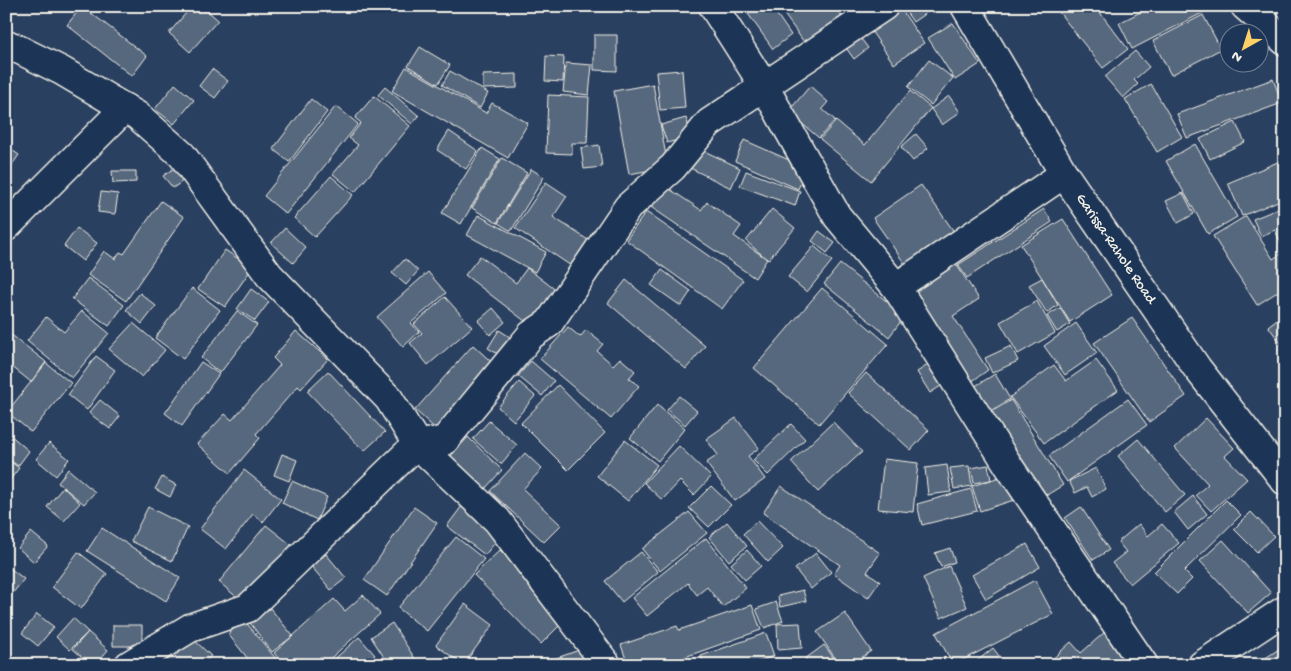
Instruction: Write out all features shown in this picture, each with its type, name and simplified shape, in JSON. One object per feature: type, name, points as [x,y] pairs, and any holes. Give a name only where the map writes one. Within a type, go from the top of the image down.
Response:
[{"type":"street","points":[[713,6],[764,86],[837,216],[896,287],[1010,468],[1144,665]]},
{"type":"street","points":[[129,665],[190,628],[248,608],[417,444],[444,440],[531,336],[549,323],[628,207],[673,167],[709,123],[884,6]]},
{"type":"street","name":"Garissa-Rahole Road","points":[[965,6],[1064,174],[1196,368],[1285,481]]},
{"type":"street","points":[[1245,6],[1285,41]]},
{"type":"street","points":[[6,46],[14,47],[62,72],[138,116],[182,155],[269,275],[389,399],[417,444],[497,520],[607,665]]},
{"type":"street","points":[[6,227],[125,108]]},
{"type":"street","points":[[896,287],[1064,174]]},
{"type":"street","points":[[1202,665],[1285,610]]},
{"type":"building","points":[[82,6],[147,56],[132,76],[67,25]]},
{"type":"building","points":[[192,6],[202,6],[218,20],[190,52],[169,33]]},
{"type":"building","points":[[739,6],[751,6],[743,12]]},
{"type":"building","points":[[753,6],[771,6],[791,35],[773,49],[746,11]]},
{"type":"building","points":[[786,6],[835,6],[842,16],[804,42],[781,10]]},
{"type":"building","points":[[840,6],[859,6],[847,15]]},
{"type":"building","points":[[895,6],[899,6],[924,43],[894,64],[867,25]]},
{"type":"building","points":[[902,6],[936,6],[913,22]]},
{"type":"building","points":[[1054,6],[1095,6],[1128,49],[1103,68]]},
{"type":"building","points":[[1152,6],[1206,6],[1208,10],[1132,49],[1119,23]]},
{"type":"building","points":[[1203,15],[1218,43],[1218,51],[1171,75],[1153,41]]},
{"type":"building","points":[[953,23],[980,64],[955,80],[928,38]]},
{"type":"building","points":[[855,31],[868,48],[854,59],[841,41]]},
{"type":"building","points":[[594,35],[617,35],[617,71],[594,70]]},
{"type":"building","points":[[420,47],[450,65],[438,84],[408,66]]},
{"type":"building","points":[[1135,51],[1149,67],[1134,80],[1138,84],[1123,98],[1105,77]]},
{"type":"building","points":[[546,56],[564,57],[563,82],[545,81]]},
{"type":"building","points":[[929,60],[953,78],[931,105],[908,87]]},
{"type":"building","points":[[566,63],[592,65],[589,95],[563,92]]},
{"type":"building","points":[[406,67],[486,113],[492,103],[528,123],[508,158],[392,91]]},
{"type":"building","points":[[212,69],[228,81],[215,98],[199,86]]},
{"type":"building","points":[[682,70],[685,108],[660,110],[656,72]]},
{"type":"building","points":[[450,71],[488,93],[480,108],[442,85]]},
{"type":"building","points":[[517,74],[517,88],[483,89],[483,75]]},
{"type":"building","points":[[1273,79],[1282,103],[1187,138],[1177,114]]},
{"type":"building","points":[[175,84],[194,100],[174,124],[155,109]]},
{"type":"building","points":[[653,84],[668,167],[629,174],[614,91]]},
{"type":"building","points":[[1151,84],[1182,137],[1157,152],[1125,99]]},
{"type":"building","points":[[810,86],[828,102],[822,109],[835,120],[819,138],[788,112]]},
{"type":"building","points":[[385,87],[419,116],[412,124],[378,95]]},
{"type":"building","points":[[910,91],[931,108],[871,181],[820,139],[836,121],[865,145]]},
{"type":"building","points":[[548,95],[589,97],[587,143],[572,143],[572,154],[546,153]]},
{"type":"building","points":[[374,96],[410,126],[355,192],[333,174],[358,145],[349,138],[361,123],[355,118]]},
{"type":"building","points":[[949,96],[960,112],[942,125],[931,109]]},
{"type":"building","points":[[311,99],[327,112],[289,162],[273,149]]},
{"type":"building","points":[[336,106],[358,124],[286,214],[264,196]]},
{"type":"building","points":[[686,118],[692,136],[667,143],[661,125]]},
{"type":"building","points":[[1235,122],[1245,142],[1210,159],[1200,139]]},
{"type":"building","points":[[449,131],[478,151],[466,169],[437,150]]},
{"type":"building","points":[[916,134],[928,148],[913,161],[901,147]]},
{"type":"building","points":[[744,140],[807,168],[798,189],[735,161]]},
{"type":"building","points":[[1195,144],[1237,217],[1208,234],[1166,161]]},
{"type":"building","points":[[599,145],[602,167],[584,169],[581,148]]},
{"type":"building","points":[[6,146],[19,155],[6,173]]},
{"type":"building","points":[[482,148],[500,159],[461,224],[442,213]]},
{"type":"building","points":[[700,149],[740,168],[731,188],[690,168]]},
{"type":"building","points":[[502,158],[527,173],[497,223],[472,208]]},
{"type":"building","points":[[1285,159],[1285,198],[1242,216],[1228,183]]},
{"type":"building","points":[[180,164],[190,176],[173,188],[163,176]]},
{"type":"building","points":[[531,169],[544,177],[511,231],[498,223]]},
{"type":"building","points":[[112,171],[136,171],[136,182],[113,183]]},
{"type":"building","points":[[746,171],[800,191],[795,206],[740,186]]},
{"type":"building","points":[[331,176],[353,195],[315,237],[294,218]]},
{"type":"building","points":[[546,182],[567,196],[553,217],[591,242],[574,268],[515,228]]},
{"type":"building","points":[[659,182],[701,210],[707,202],[741,226],[734,236],[767,259],[755,278],[645,203]]},
{"type":"building","points":[[921,185],[955,233],[907,267],[873,218]]},
{"type":"building","points":[[101,192],[118,194],[115,214],[98,212]]},
{"type":"building","points":[[1183,193],[1194,214],[1178,223],[1166,201]]},
{"type":"building","points":[[161,201],[184,217],[126,301],[88,275],[104,251],[115,259],[120,252],[124,254]]},
{"type":"building","points":[[1285,206],[1285,245],[1282,246],[1275,230],[1261,236],[1253,219]]},
{"type":"building","points":[[772,209],[795,228],[768,260],[746,241]]},
{"type":"building","points":[[1044,209],[1052,222],[967,278],[958,265]]},
{"type":"building","points":[[646,212],[743,280],[722,309],[626,240]]},
{"type":"building","points":[[478,215],[546,252],[535,272],[467,235]]},
{"type":"building","points":[[1246,216],[1273,259],[1285,251],[1285,287],[1257,305],[1213,236]]},
{"type":"building","points":[[1063,219],[1112,295],[1070,322],[1021,245]]},
{"type":"building","points":[[77,228],[97,243],[83,261],[64,246]]},
{"type":"building","points":[[285,228],[306,248],[293,263],[271,243]]},
{"type":"building","points":[[819,231],[835,243],[827,253],[812,241]]},
{"type":"building","points":[[814,246],[832,261],[807,292],[788,277]]},
{"type":"building","points":[[225,250],[252,268],[225,307],[198,289]]},
{"type":"building","points":[[480,256],[516,283],[527,268],[557,291],[530,325],[465,275]]},
{"type":"building","points":[[405,259],[418,271],[406,285],[392,273]]},
{"type":"building","points":[[840,264],[905,316],[889,337],[824,284]]},
{"type":"building","points":[[956,264],[979,299],[953,316],[988,370],[968,384],[910,293]]},
{"type":"building","points":[[662,270],[691,291],[681,306],[651,285]]},
{"type":"building","points":[[428,272],[446,293],[411,323],[419,332],[403,347],[377,317]]},
{"type":"building","points":[[88,278],[124,305],[109,326],[72,299]]},
{"type":"building","points":[[1042,278],[1058,305],[1047,313],[1029,285]]},
{"type":"building","points":[[626,280],[705,346],[686,369],[608,303]]},
{"type":"building","points":[[192,288],[220,310],[183,359],[155,338]]},
{"type":"building","points":[[822,288],[888,344],[819,424],[754,368]]},
{"type":"building","points":[[251,289],[269,302],[255,321],[237,309]]},
{"type":"building","points":[[140,293],[156,306],[142,324],[126,310]]},
{"type":"building","points":[[445,297],[472,327],[428,365],[410,343],[422,333],[414,324]]},
{"type":"building","points":[[1037,301],[1055,333],[1018,354],[1000,322]]},
{"type":"building","points":[[493,308],[505,322],[490,335],[478,321]]},
{"type":"building","points":[[1060,308],[1070,324],[1057,332],[1047,316]]},
{"type":"building","points":[[82,311],[109,333],[72,378],[27,341],[46,317],[64,332]]},
{"type":"building","points":[[237,311],[257,325],[220,373],[201,358]]},
{"type":"building","points":[[1285,313],[1285,349],[1268,326]]},
{"type":"building","points":[[1132,318],[1186,396],[1149,422],[1094,343]]},
{"type":"building","points":[[133,323],[165,350],[142,377],[109,349]]},
{"type":"building","points":[[1076,323],[1097,353],[1065,375],[1044,346]]},
{"type":"building","points":[[568,327],[580,337],[586,330],[603,344],[597,351],[613,365],[620,358],[635,371],[629,378],[639,386],[611,419],[540,359]]},
{"type":"building","points":[[499,330],[518,342],[507,360],[488,348]]},
{"type":"building","points":[[296,331],[328,359],[301,389],[298,386],[256,434],[260,438],[230,473],[197,444],[225,414],[232,420],[280,365],[273,358]]},
{"type":"building","points":[[9,333],[46,362],[31,382],[6,362],[6,336]]},
{"type":"building","points":[[473,345],[499,369],[441,434],[415,410]]},
{"type":"building","points":[[1011,346],[1018,361],[992,373],[985,358]]},
{"type":"building","points":[[96,356],[115,370],[87,410],[68,395]]},
{"type":"building","points":[[1096,360],[1118,390],[1044,443],[1010,397],[1054,365],[1066,381]]},
{"type":"building","points":[[531,361],[554,381],[542,396],[518,376]]},
{"type":"building","points":[[934,361],[947,382],[930,393],[917,372]]},
{"type":"building","points":[[201,362],[219,374],[182,426],[165,413]]},
{"type":"building","points":[[46,363],[71,383],[31,432],[7,412]]},
{"type":"building","points":[[328,371],[385,432],[364,451],[307,391]]},
{"type":"building","points":[[866,373],[929,430],[911,450],[848,393]]},
{"type":"building","points":[[995,374],[1010,399],[987,413],[972,388]]},
{"type":"building","points":[[519,382],[535,396],[514,421],[498,407]]},
{"type":"building","points":[[558,385],[605,433],[568,470],[521,423]]},
{"type":"building","points":[[679,396],[697,411],[685,425],[667,410]]},
{"type":"building","points":[[1128,399],[1147,425],[1067,482],[1049,456]]},
{"type":"building","points":[[100,400],[120,416],[110,429],[89,413]]},
{"type":"building","points":[[1011,400],[1063,485],[1039,500],[986,415]]},
{"type":"building","points":[[657,405],[685,428],[658,461],[630,438]]},
{"type":"building","points":[[736,418],[759,448],[748,456],[765,479],[735,501],[706,463],[718,455],[706,439]]},
{"type":"building","points":[[1206,418],[1234,448],[1225,456],[1247,479],[1211,511],[1196,495],[1208,484],[1175,448]]},
{"type":"building","points":[[489,421],[517,445],[501,464],[473,439]]},
{"type":"building","points":[[833,422],[862,452],[818,492],[791,462]]},
{"type":"building","points":[[791,424],[805,439],[768,475],[753,460]]},
{"type":"building","points":[[9,434],[29,451],[18,466],[6,457],[6,437]]},
{"type":"building","points":[[468,437],[502,470],[484,490],[450,457]]},
{"type":"building","points":[[1138,439],[1185,495],[1165,512],[1118,456]]},
{"type":"building","points":[[625,440],[657,465],[628,501],[597,476]]},
{"type":"building","points":[[49,443],[69,459],[56,476],[36,459]]},
{"type":"building","points":[[679,446],[711,477],[694,495],[680,481],[662,500],[644,483]]},
{"type":"building","points":[[525,453],[542,469],[523,489],[561,525],[544,542],[490,491]]},
{"type":"building","points":[[282,454],[297,460],[289,481],[274,475]]},
{"type":"building","points":[[6,458],[19,468],[7,484],[6,484]]},
{"type":"building","points":[[884,459],[918,463],[913,512],[878,509]]},
{"type":"building","points":[[947,465],[951,492],[928,495],[925,468]]},
{"type":"building","points":[[988,465],[991,480],[974,483],[971,468]]},
{"type":"building","points":[[969,466],[972,486],[954,489],[950,468]]},
{"type":"building","points":[[1096,468],[1106,489],[1092,497],[1087,487],[1075,493],[1069,481]]},
{"type":"building","points":[[68,469],[95,492],[84,504],[58,483]]},
{"type":"building","points":[[244,470],[281,499],[263,522],[253,514],[226,549],[200,529]]},
{"type":"building","points":[[1012,473],[1020,498],[980,511],[972,486]]},
{"type":"building","points":[[162,477],[176,485],[170,497],[155,489]]},
{"type":"building","points":[[292,481],[327,497],[317,520],[282,503]]},
{"type":"building","points":[[711,486],[731,505],[709,527],[689,508]]},
{"type":"building","points":[[781,486],[880,553],[867,572],[880,581],[868,598],[834,574],[840,565],[763,513]]},
{"type":"building","points":[[63,487],[80,503],[64,521],[47,507]]},
{"type":"building","points":[[971,489],[977,511],[922,525],[917,504]]},
{"type":"building","points":[[1193,496],[1207,514],[1188,530],[1174,512]]},
{"type":"building","points":[[1226,500],[1241,515],[1184,571],[1192,579],[1177,594],[1154,572]]},
{"type":"building","points":[[462,506],[501,535],[485,555],[447,526]]},
{"type":"building","points":[[148,507],[188,527],[172,561],[131,541]]},
{"type":"building","points":[[414,507],[437,523],[387,596],[364,580]]},
{"type":"building","points":[[1081,507],[1109,550],[1093,560],[1065,518]]},
{"type":"building","points":[[689,512],[707,533],[660,571],[642,549]]},
{"type":"building","points":[[1251,512],[1274,536],[1257,552],[1234,529]]},
{"type":"building","points":[[757,521],[783,548],[768,562],[743,534]]},
{"type":"building","points":[[727,522],[747,546],[729,561],[709,537]]},
{"type":"building","points":[[1139,524],[1148,536],[1162,524],[1179,543],[1130,584],[1112,563],[1126,552],[1118,542]]},
{"type":"building","points":[[266,525],[294,547],[271,574],[266,570],[240,600],[219,582]]},
{"type":"building","points":[[102,528],[180,578],[166,601],[87,551]]},
{"type":"building","points":[[31,532],[48,546],[34,562],[18,548]]},
{"type":"building","points":[[456,537],[484,559],[427,631],[398,608]]},
{"type":"building","points":[[706,538],[746,588],[723,607],[707,587],[697,595],[688,583],[647,616],[632,598]]},
{"type":"building","points":[[1223,540],[1271,593],[1248,613],[1200,561]]},
{"type":"building","points":[[1027,544],[1040,567],[986,599],[972,575]]},
{"type":"building","points":[[950,548],[955,562],[941,567],[935,553]]},
{"type":"building","points":[[500,550],[567,618],[541,644],[474,575]]},
{"type":"building","points":[[747,550],[761,566],[745,580],[731,564]]},
{"type":"building","points":[[78,552],[107,574],[81,609],[52,587]]},
{"type":"building","points":[[641,552],[658,572],[622,602],[605,581]]},
{"type":"building","points":[[816,553],[831,572],[811,589],[795,569]]},
{"type":"building","points":[[326,554],[346,578],[331,590],[311,566]]},
{"type":"building","points":[[6,565],[24,579],[8,599],[6,598]]},
{"type":"building","points":[[949,566],[967,607],[941,618],[923,578]]},
{"type":"building","points":[[1035,580],[1053,614],[953,665],[936,633]]},
{"type":"building","points":[[803,590],[806,601],[780,607],[778,596]]},
{"type":"building","points":[[363,595],[380,614],[323,665],[284,665],[274,653],[334,599],[345,611]]},
{"type":"building","points":[[776,602],[783,621],[764,628],[756,609]]},
{"type":"building","points":[[465,604],[493,625],[463,665],[436,645]]},
{"type":"building","points":[[752,605],[761,630],[662,665],[628,665],[621,645],[677,626],[679,630]]},
{"type":"building","points":[[270,608],[293,636],[272,652],[250,623]]},
{"type":"building","points":[[845,613],[871,651],[851,665],[840,665],[817,632]]},
{"type":"building","points":[[37,614],[54,627],[38,646],[22,633]]},
{"type":"building","points":[[73,618],[88,632],[70,650],[56,637]]},
{"type":"building","points":[[244,620],[281,665],[253,665],[228,634]]},
{"type":"building","points":[[392,623],[419,665],[389,665],[371,637]]},
{"type":"building","points":[[800,623],[802,648],[778,650],[777,624]]},
{"type":"building","points":[[113,625],[142,625],[142,646],[113,646]]},
{"type":"building","points":[[1106,631],[1138,665],[1046,665],[1071,642],[1081,653]]},
{"type":"building","points":[[88,632],[108,650],[95,665],[91,665],[73,649]]},
{"type":"building","points":[[766,633],[774,656],[749,665],[704,665],[701,656]]},
{"type":"building","points":[[190,636],[211,656],[203,665],[163,665]]},
{"type":"building","points":[[359,637],[375,655],[363,665],[328,665]]},
{"type":"building","points":[[824,645],[839,665],[809,665],[805,659]]},
{"type":"building","points":[[1285,645],[1285,665],[1255,665]]},
{"type":"building","points":[[993,648],[1006,665],[972,665]]},
{"type":"building","points":[[582,649],[587,665],[537,665]]},
{"type":"building","points":[[6,653],[21,665],[6,665]]},
{"type":"building","points":[[926,658],[931,665],[917,665]]}]
